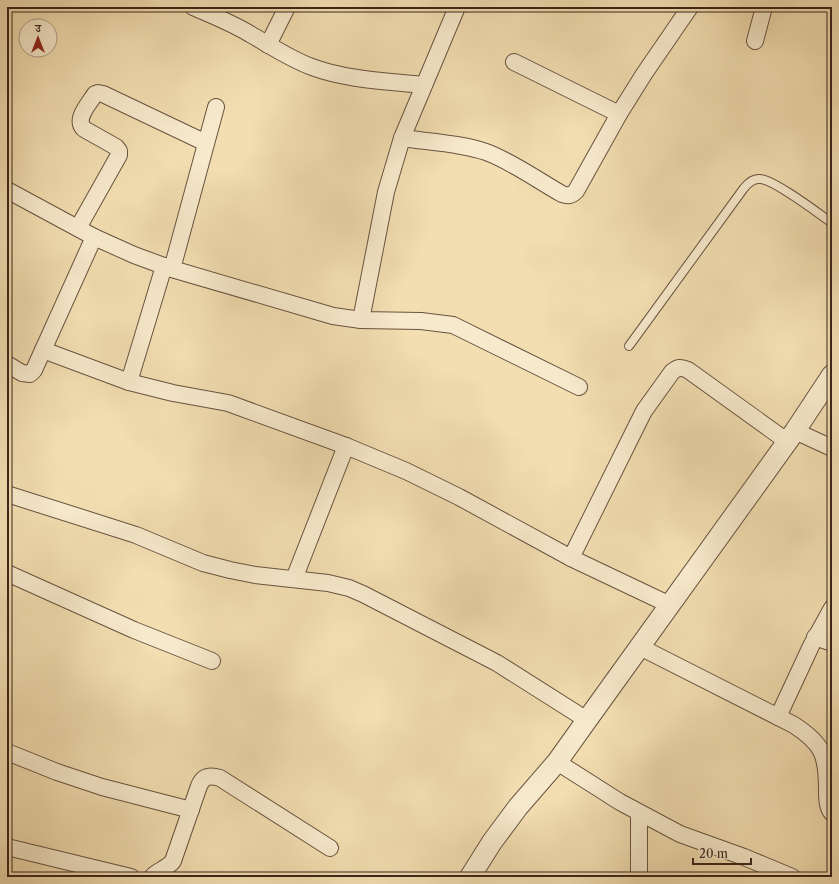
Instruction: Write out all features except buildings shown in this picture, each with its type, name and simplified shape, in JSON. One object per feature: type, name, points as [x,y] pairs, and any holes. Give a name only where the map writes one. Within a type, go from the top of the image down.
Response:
[{"type":"street","points":[[192,7],[249,33],[293,59],[311,67],[337,75],[361,79],[423,85]]},
{"type":"street","points":[[268,45],[287,7]]},
{"type":"street","points":[[361,320],[386,192],[402,138],[457,7]]},
{"type":"street","points":[[402,138],[457,146],[485,152],[498,157],[562,194],[570,195],[576,191],[619,114],[644,74],[690,7]]},
{"type":"street","points":[[755,41],[764,7]]},
{"type":"street","points":[[514,62],[619,114]]},
{"type":"street","points":[[78,228],[119,156],[119,151],[116,147],[80,126],[80,119],[82,115],[95,94],[98,92],[206,143]]},
{"type":"street","points":[[129,382],[168,268],[216,107]]},
{"type":"street","points":[[7,190],[94,237],[168,268],[325,314],[361,320],[421,321],[453,325],[579,387]]},
{"type":"street","points":[[7,364],[22,373],[30,374],[34,370],[94,237]]},
{"type":"street","points":[[43,350],[129,382],[228,403],[346,446],[406,471],[459,497],[571,558],[670,605]]},
{"type":"street","points":[[571,558],[644,411],[676,368],[688,370],[791,437],[832,448]]},
{"type":"street","points":[[470,877],[492,842],[518,807],[557,762],[640,647],[791,437],[832,375]]},
{"type":"street","points":[[294,580],[346,446]]},
{"type":"street","points":[[7,496],[136,535],[203,563],[255,575],[328,583],[349,588],[497,663],[587,720]]},
{"type":"street","points":[[7,573],[134,630],[212,661]]},
{"type":"street","points":[[778,717],[815,637],[832,608]]},
{"type":"street","points":[[815,637],[832,643]]},
{"type":"street","points":[[640,647],[778,717],[813,738],[824,759],[827,773],[828,806],[832,813]]},
{"type":"street","points":[[7,752],[102,787],[191,810]]},
{"type":"street","points":[[557,762],[639,813],[680,834],[792,877]]},
{"type":"street","points":[[164,874],[173,860],[201,780],[206,777],[215,776],[220,778],[330,848]]},
{"type":"street","points":[[639,813],[639,877]]},
{"type":"street","points":[[7,847],[130,877]]},
{"type":"lane","points":[[629,346],[744,188],[750,182],[755,179],[761,179],[774,184],[832,223]]}]
